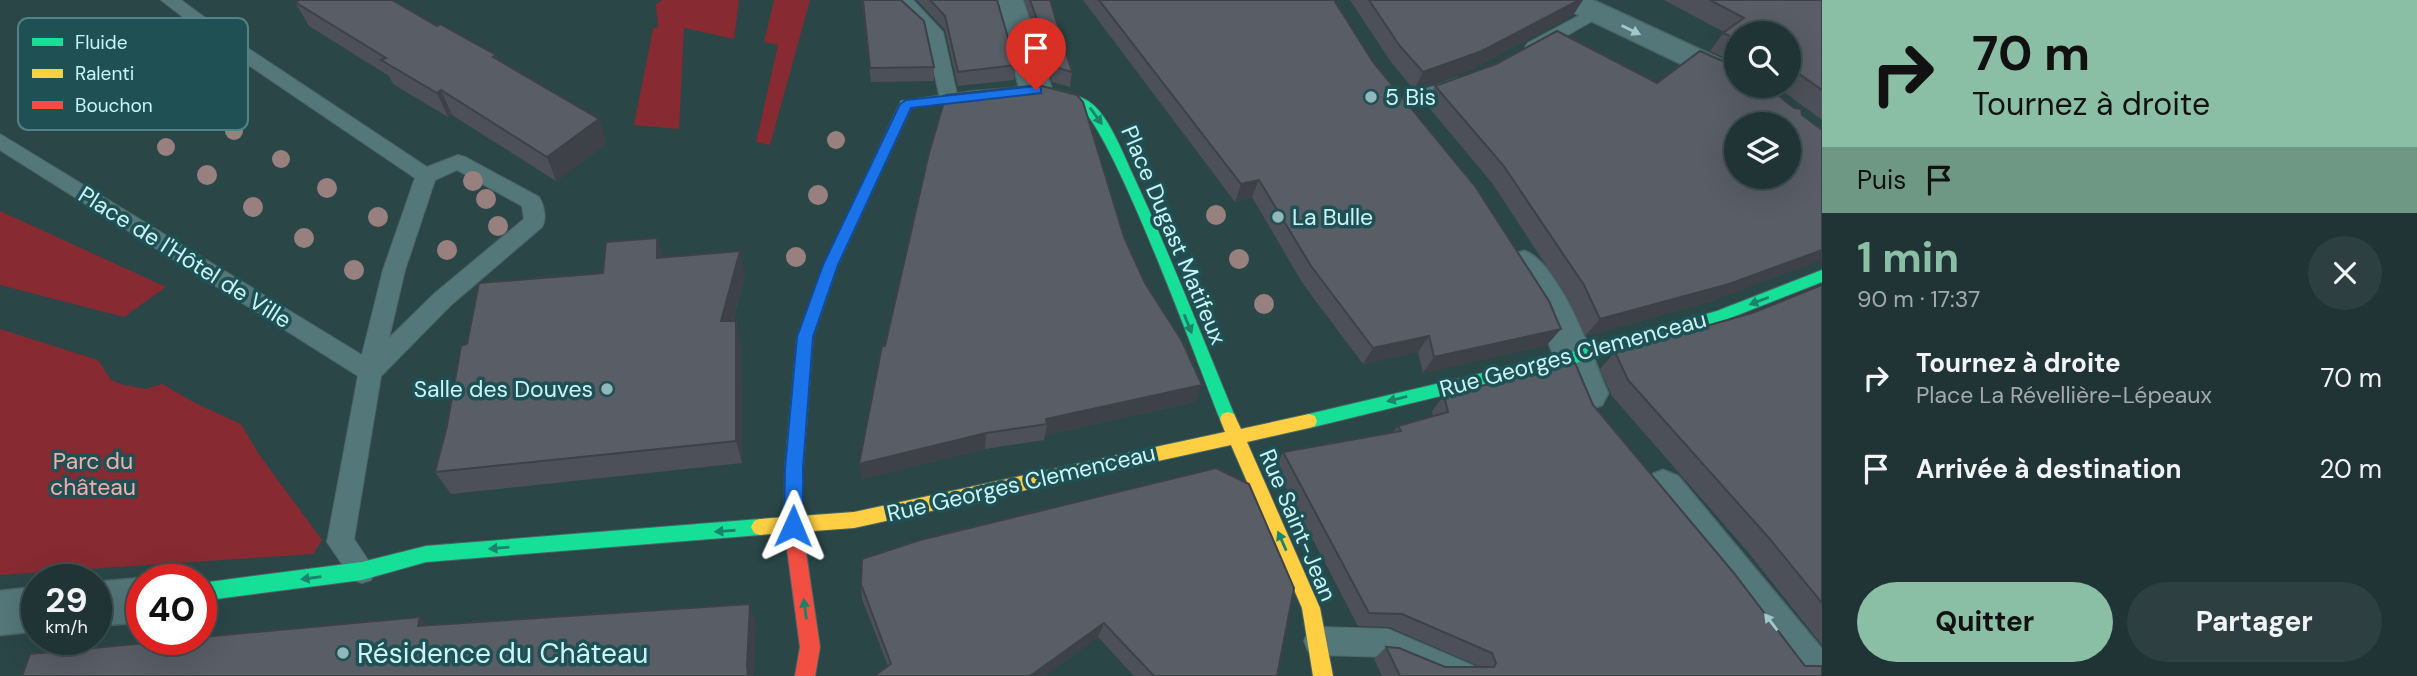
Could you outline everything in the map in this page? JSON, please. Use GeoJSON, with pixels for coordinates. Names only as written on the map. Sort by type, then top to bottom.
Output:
{"type":"FeatureCollection","features":[{"type":"Feature","properties":{"kind":"street"},"geometry":{"type":"LineString","coordinates":[[805,676],[810,647],[793,526],[794,468],[805,337],[831,265],[906,104],[1036,90],[1009,0]]}},
{"type":"Feature","properties":{"kind":"street"},"geometry":{"type":"LineString","coordinates":[[1583,6],[1724,74]]}},
{"type":"Feature","properties":{"kind":"street","name":"Place Dugast Matifeux"},"geometry":{"type":"LineString","coordinates":[[1036,90],[1087,104],[1102,122],[1130,181],[1236,435]]}},
{"type":"Feature","properties":{"kind":"street"},"geometry":{"type":"LineString","coordinates":[[1396,92],[1429,133]]}},
{"type":"Feature","properties":{"kind":"street"},"geometry":{"type":"LineString","coordinates":[[1506,237],[1555,313],[1594,407],[1730,569],[1813,676]]}},
{"type":"Feature","properties":{"kind":"street","name":"Rue Georges Clemenceau"},"geometry":{"type":"LineString","coordinates":[[217,590],[362,571],[426,554],[854,520],[1358,410],[1572,358],[1720,316],[1822,276]]}},
{"type":"Feature","properties":{"kind":"street","name":"Rue Saint-Jean"},"geometry":{"type":"LineString","coordinates":[[1236,435],[1311,608],[1323,676]]}},
{"type":"Feature","properties":{"kind":"street"},"geometry":{"type":"LineString","coordinates":[[0,613],[21,611]]}},
{"type":"Feature","properties":{"kind":"lane"},"geometry":{"type":"LineString","coordinates":[[170,0],[194,18]]}},
{"type":"Feature","properties":{"kind":"lane"},"geometry":{"type":"LineString","coordinates":[[904,0],[911,11],[934,32],[949,99]]}},
{"type":"Feature","properties":{"kind":"lane"},"geometry":{"type":"LineString","coordinates":[[1515,56],[1583,6]]}},
{"type":"Feature","properties":{"kind":"lane"},"geometry":{"type":"LineString","coordinates":[[248,56],[426,176]]}},
{"type":"Feature","properties":{"kind":"lane"},"geometry":{"type":"LineString","coordinates":[[1396,92],[1479,75]]}},
{"type":"Feature","properties":{"kind":"lane","name":"Place de l'Hôtel de Ville"},"geometry":{"type":"LineString","coordinates":[[0,141],[370,372]]}},
{"type":"Feature","properties":{"kind":"lane"},"geometry":{"type":"LineString","coordinates":[[362,571],[340,542],[370,372],[394,270],[426,176],[458,162],[532,202],[535,222],[443,299],[370,372]]}},
{"type":"Feature","properties":{"kind":"lane"},"geometry":{"type":"LineString","coordinates":[[1318,641],[1388,643],[1464,676]]}},
{"type":"Feature","properties":{"kind":"green space"},"geometry":{"type":"Polygon","coordinates":[[[663,0],[739,0],[734,39],[684,28],[679,129],[634,125],[653,29],[658,27],[656,4],[663,0]]]}},
{"type":"Feature","properties":{"kind":"green space"},"geometry":{"type":"Polygon","coordinates":[[[774,0],[810,0],[770,145],[756,142],[778,45],[764,42],[774,0]]]}},
{"type":"Feature","properties":{"kind":"green space"},"geometry":{"type":"Polygon","coordinates":[[[0,211],[166,287],[124,317],[0,285],[0,211]]]}},
{"type":"Feature","properties":{"kind":"green space","name":"Parc du château"},"geometry":{"type":"Polygon","coordinates":[[[0,329],[98,360],[111,380],[124,385],[146,389],[162,384],[241,424],[258,453],[322,540],[313,554],[126,564],[126,567],[112,567],[112,564],[21,564],[21,574],[0,575],[0,329]]]}},
{"type":"Feature","properties":{"kind":"building"},"geometry":{"type":"Polygon","coordinates":[[[392,0],[496,55],[493,57],[599,119],[547,157],[441,90],[437,93],[381,60],[386,58],[295,2],[392,0]]]}},
{"type":"Feature","properties":{"kind":"building"},"geometry":{"type":"Polygon","coordinates":[[[863,0],[901,0],[924,21],[934,67],[870,68],[863,0]]]}},
{"type":"Feature","properties":{"kind":"building"},"geometry":{"type":"Polygon","coordinates":[[[930,0],[997,0],[1016,65],[958,72],[945,16],[930,0]]]}},
{"type":"Feature","properties":{"kind":"building"},"geometry":{"type":"Polygon","coordinates":[[[1030,0],[1050,0],[1072,72],[1054,67],[1030,0]]]}},
{"type":"Feature","properties":{"kind":"building"},"geometry":{"type":"Polygon","coordinates":[[[1099,0],[1334,0],[1373,62],[1475,186],[1549,301],[1561,329],[1434,357],[1429,336],[1373,348],[1311,266],[1259,180],[1241,184],[1099,0]]]}},
{"type":"Feature","properties":{"kind":"building"},"geometry":{"type":"Polygon","coordinates":[[[1369,0],[1579,0],[1482,51],[1423,72],[1399,45],[1369,0]]]}},
{"type":"Feature","properties":{"kind":"building"},"geometry":{"type":"Polygon","coordinates":[[[1710,0],[1822,0],[1822,90],[1801,75],[1801,21],[1740,21],[1744,18],[1710,0]]]}},
{"type":"Feature","properties":{"kind":"building"},"geometry":{"type":"Polygon","coordinates":[[[1557,31],[1657,83],[1700,51],[1724,62],[1724,98],[1782,98],[1794,108],[1801,109],[1802,115],[1822,130],[1822,250],[1729,284],[1600,319],[1584,285],[1503,165],[1435,86],[1496,64],[1557,31]]]}},
{"type":"Feature","properties":{"kind":"building"},"geometry":{"type":"Polygon","coordinates":[[[1038,85],[1077,95],[1083,102],[1124,237],[1145,283],[1182,341],[1202,385],[1046,419],[1047,424],[986,433],[859,464],[882,346],[885,346],[929,153],[946,95],[1038,85]]]}},
{"type":"Feature","properties":{"kind":"building","name":"Salle des Douves"},"geometry":{"type":"Polygon","coordinates":[[[657,238],[657,258],[740,251],[721,321],[736,321],[736,441],[435,472],[447,426],[461,346],[467,344],[479,283],[603,273],[606,242],[657,238]]]}},
{"type":"Feature","properties":{"kind":"building"},"geometry":{"type":"Polygon","coordinates":[[[1822,285],[1822,603],[1769,538],[1628,380],[1615,352],[1752,313],[1822,285]]]}},
{"type":"Feature","properties":{"kind":"building"},"geometry":{"type":"Polygon","coordinates":[[[1575,363],[1593,405],[1733,572],[1805,666],[1822,666],[1822,676],[1400,676],[1386,647],[1399,648],[1445,667],[1494,667],[1496,663],[1492,653],[1402,614],[1369,613],[1283,452],[1401,431],[1398,426],[1448,412],[1444,395],[1575,363]]]}},
{"type":"Feature","properties":{"kind":"building"},"geometry":{"type":"Polygon","coordinates":[[[1216,468],[1249,484],[1294,588],[1277,676],[1154,676],[1104,623],[1030,676],[874,676],[891,664],[861,584],[862,559],[920,540],[1216,468]]]}},
{"type":"Feature","properties":{"kind":"building"},"geometry":{"type":"Polygon","coordinates":[[[750,604],[748,676],[22,676],[30,655],[112,655],[112,646],[126,645],[126,655],[217,655],[217,636],[420,617],[418,626],[750,604]]]}},
{"type":"Feature","properties":{"kind":"traffic: fast"},"geometry":{"type":"LineString","coordinates":[[831,265],[906,104],[1021,91],[1065,97],[1085,104],[1098,119],[1137,198],[1228,419]]}},
{"type":"Feature","properties":{"kind":"traffic: fast"},"geometry":{"type":"LineString","coordinates":[[1309,421],[1572,358],[1720,316],[1822,276]]}},
{"type":"Feature","properties":{"kind":"traffic: fast"},"geometry":{"type":"LineString","coordinates":[[217,590],[362,571],[426,554],[760,527]]}},
{"type":"Feature","properties":{"kind":"traffic: slow"},"geometry":{"type":"LineString","coordinates":[[1228,419],[1311,608],[1323,676]]}},
{"type":"Feature","properties":{"kind":"traffic: slow"},"geometry":{"type":"LineString","coordinates":[[760,527],[854,520],[1309,421]]}},
{"type":"Feature","properties":{"kind":"traffic: jam"},"geometry":{"type":"LineString","coordinates":[[805,676],[810,647],[793,526],[794,468],[805,337],[831,265]]}},
{"type":"Feature","properties":{"kind":"place","name":"5 Bis"},"geometry":{"type":"Point","coordinates":[1371,97]}},
{"type":"Feature","properties":{"kind":"place","name":"La Bulle"},"geometry":{"type":"Point","coordinates":[1278,217]}},
{"type":"Feature","properties":{"kind":"place","name":"Salle des Douves"},"geometry":{"type":"Point","coordinates":[607,389]}},
{"type":"Feature","properties":{"kind":"place","name":"Résidence du Château"},"geometry":{"type":"Point","coordinates":[343,653]}},
{"type":"Feature","properties":{"kind":"route"},"geometry":{"type":"LineString","coordinates":[[793,526],[794,468],[805,337],[831,265],[906,104],[1036,90]]}}]}
